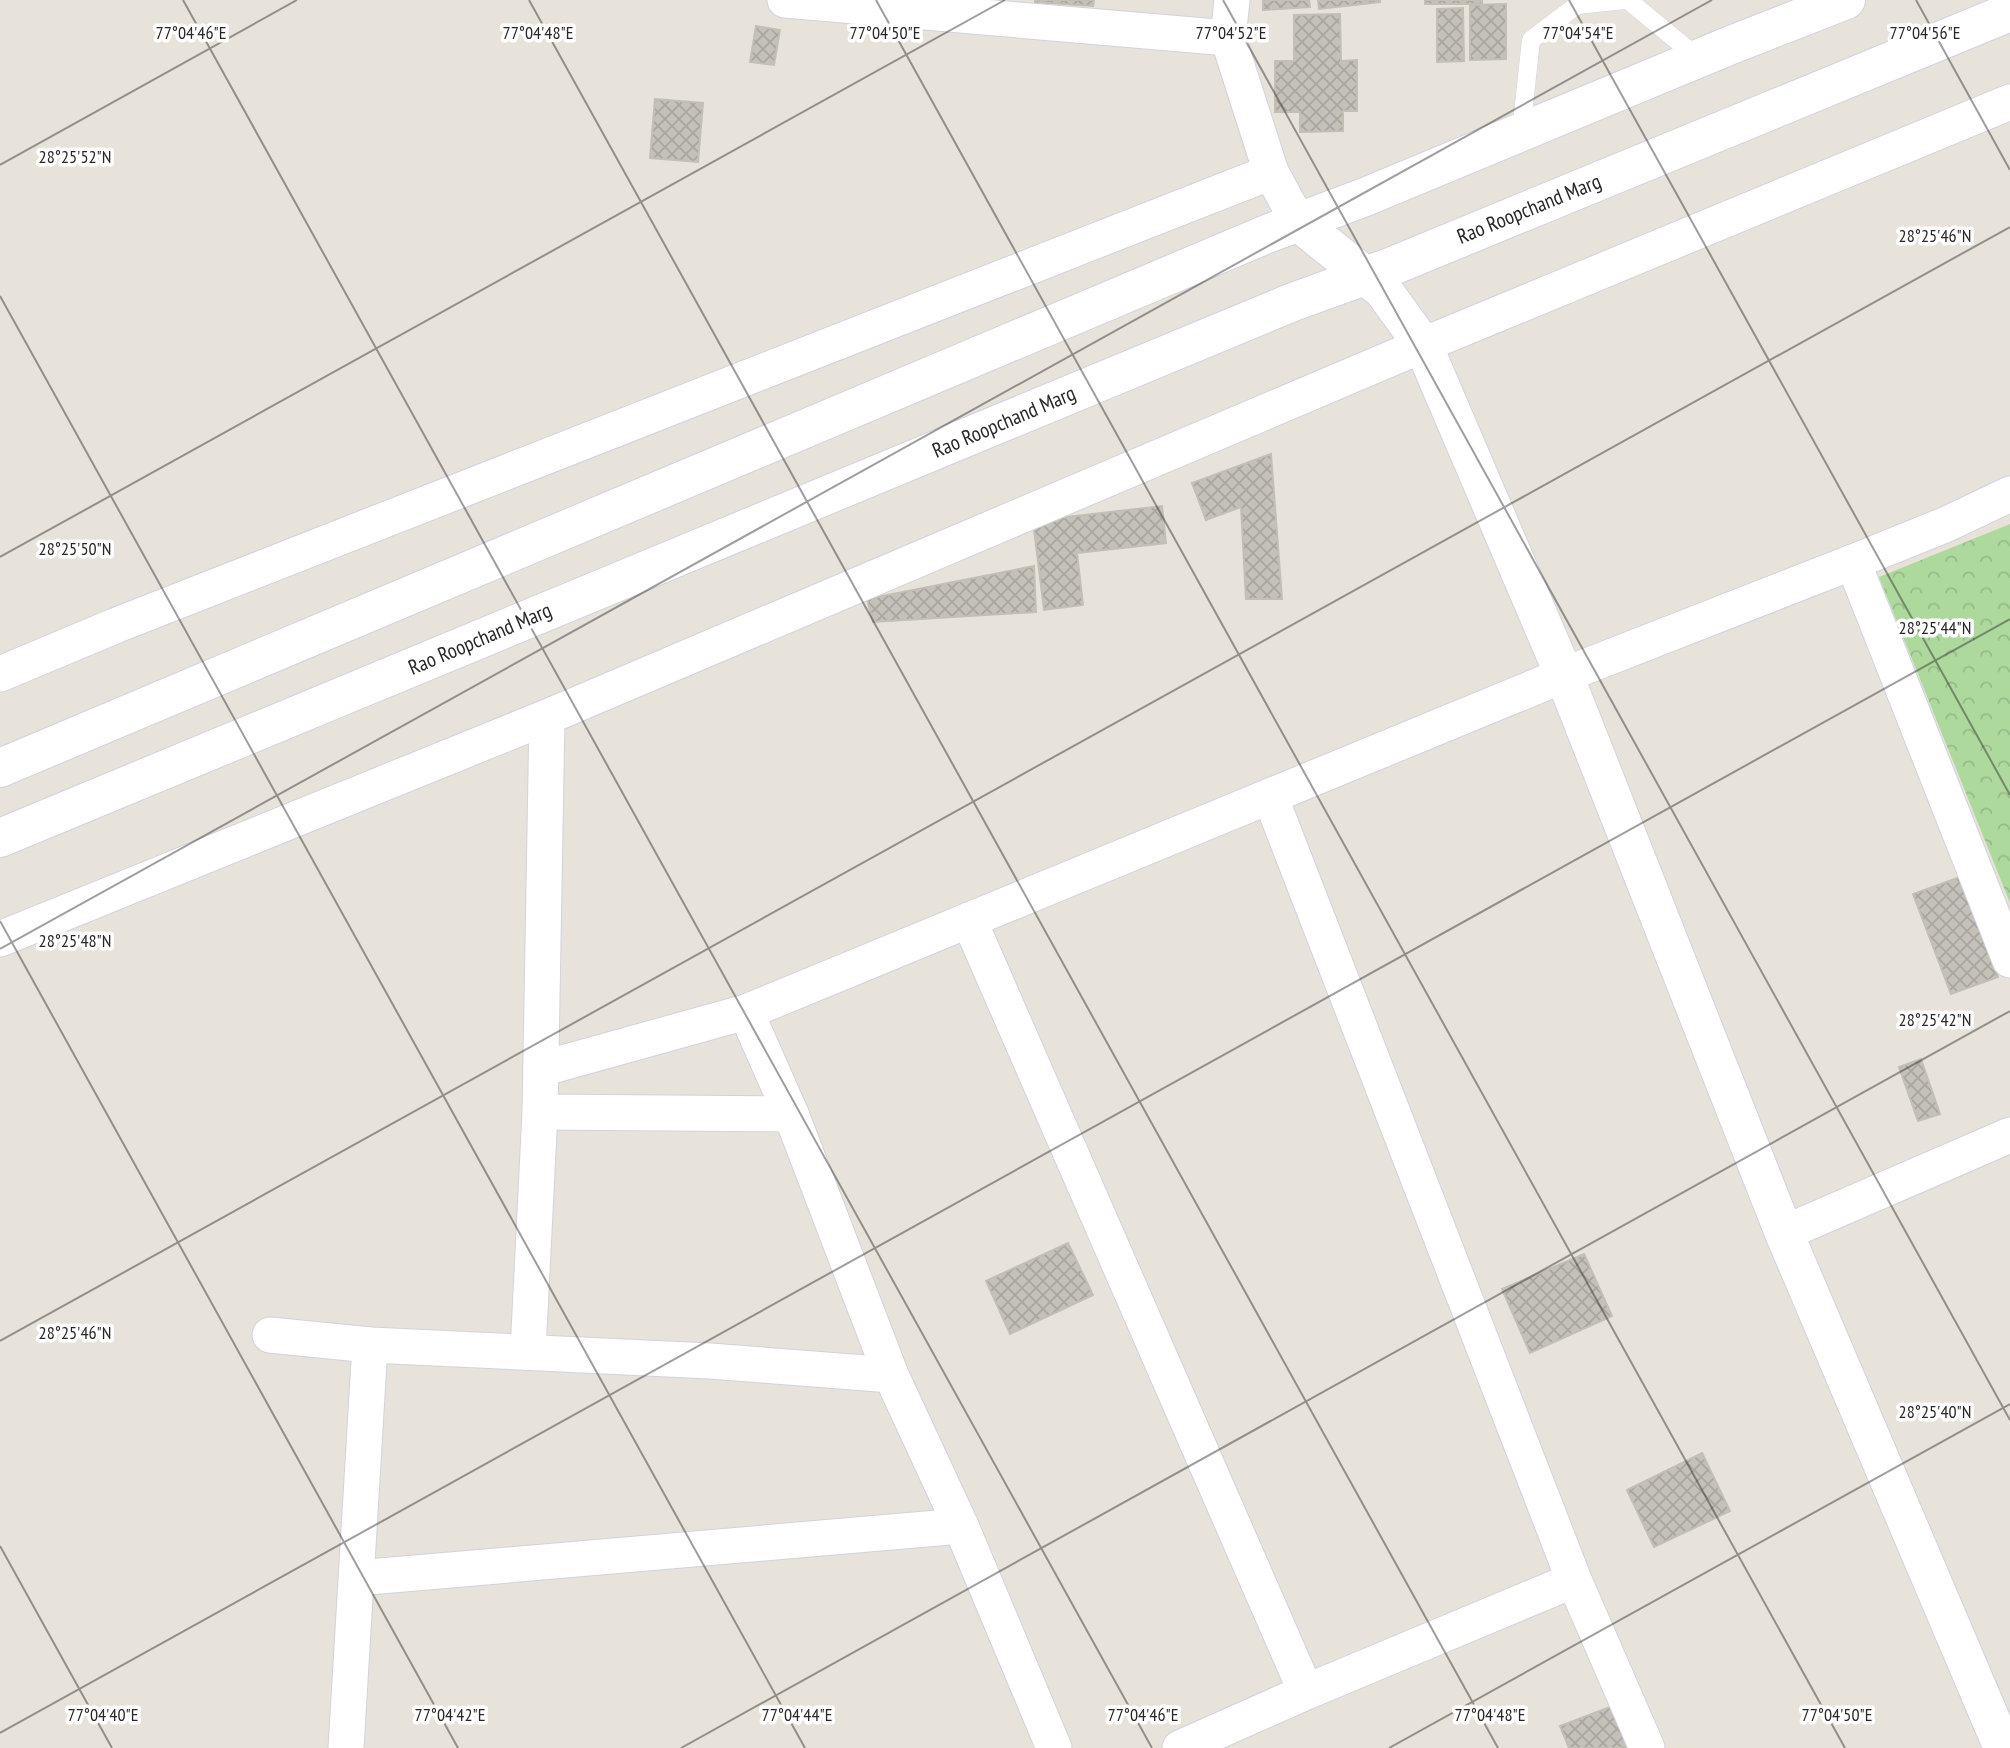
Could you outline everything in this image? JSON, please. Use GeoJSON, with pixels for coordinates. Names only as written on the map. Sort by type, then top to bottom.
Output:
{"type":"FeatureCollection","features":[{"type":"Feature","properties":{"kind":"main road"},"geometry":{"type":"LineString","coordinates":[[0,768],[1298,222],[1846,0]]}},
{"type":"Feature","properties":{"kind":"main road","name":"Rao Roopchand Marg"},"geometry":{"type":"LineString","coordinates":[[0,838],[1281,307],[1364,276],[2010,12]]}},
{"type":"Feature","properties":{"kind":"main road"},"geometry":{"type":"LineString","coordinates":[[1298,222],[1383,290],[1423,345],[1564,675],[1784,1233],[2003,1748]]}},
{"type":"Feature","properties":{"kind":"street"},"geometry":{"type":"LineString","coordinates":[[785,0],[1228,38]]}},
{"type":"Feature","properties":{"kind":"street"},"geometry":{"type":"LineString","coordinates":[[1232,0],[1228,38],[1271,172],[1298,222]]}},
{"type":"Feature","properties":{"kind":"street"},"geometry":{"type":"LineString","coordinates":[[0,939],[548,717],[1423,345],[2010,102]]}},
{"type":"Feature","properties":{"kind":"street"},"geometry":{"type":"LineString","coordinates":[[0,674],[117,625],[1271,172]]}},
{"type":"Feature","properties":{"kind":"street"},"geometry":{"type":"LineString","coordinates":[[541,1069],[746,1012],[1564,675],[1947,524],[2010,494]]}},
{"type":"Feature","properties":{"kind":"street"},"geometry":{"type":"LineString","coordinates":[[1853,562],[2010,960]]}},
{"type":"Feature","properties":{"kind":"street"},"geometry":{"type":"LineString","coordinates":[[528,1353],[540,1112],[548,717]]}},
{"type":"Feature","properties":{"kind":"street"},"geometry":{"type":"LineString","coordinates":[[1270,796],[1574,1580],[1647,1748]]}},
{"type":"Feature","properties":{"kind":"street"},"geometry":{"type":"LineString","coordinates":[[969,920],[1306,1692]]}},
{"type":"Feature","properties":{"kind":"street"},"geometry":{"type":"LineString","coordinates":[[746,1012],[791,1114],[891,1375],[961,1526],[1054,1748]]}},
{"type":"Feature","properties":{"kind":"street"},"geometry":{"type":"LineString","coordinates":[[540,1112],[791,1114]]}},
{"type":"Feature","properties":{"kind":"street"},"geometry":{"type":"LineString","coordinates":[[1784,1233],[2010,1135]]}},
{"type":"Feature","properties":{"kind":"street"},"geometry":{"type":"LineString","coordinates":[[270,1335],[370,1345],[710,1361],[891,1375]]}},
{"type":"Feature","properties":{"kind":"street"},"geometry":{"type":"LineString","coordinates":[[346,1748],[370,1345]]}},
{"type":"Feature","properties":{"kind":"street"},"geometry":{"type":"LineString","coordinates":[[357,1578],[961,1526]]}},
{"type":"Feature","properties":{"kind":"street"},"geometry":{"type":"LineString","coordinates":[[1180,1748],[1574,1580]]}},
{"type":"Feature","properties":{"kind":"lane"},"geometry":{"type":"LineString","coordinates":[[1521,132],[1531,40],[1577,5],[1626,0],[1698,59]]}},
{"type":"Feature","properties":{"kind":"green space"},"geometry":{"type":"Polygon","coordinates":[[[2010,524],[2010,903],[1879,577],[2010,524]]]}},
{"type":"Feature","properties":{"kind":"building"},"geometry":{"type":"Polygon","coordinates":[[[1035,0],[1094,0],[1093,6],[1035,0]]]}},
{"type":"Feature","properties":{"kind":"building"},"geometry":{"type":"Polygon","coordinates":[[[1263,0],[1309,0],[1310,7],[1263,10],[1263,0]]]}},
{"type":"Feature","properties":{"kind":"building"},"geometry":{"type":"Polygon","coordinates":[[[1318,0],[1380,0],[1380,2],[1319,9],[1318,0]]]}},
{"type":"Feature","properties":{"kind":"building"},"geometry":{"type":"Polygon","coordinates":[[[1425,0],[1482,0],[1482,4],[1425,4],[1425,0]]]}},
{"type":"Feature","properties":{"kind":"building"},"geometry":{"type":"Polygon","coordinates":[[[1506,4],[1506,59],[1470,60],[1470,5],[1506,4]]]}},
{"type":"Feature","properties":{"kind":"building"},"geometry":{"type":"Polygon","coordinates":[[[1463,8],[1464,61],[1437,62],[1437,9],[1463,8]]]}},
{"type":"Feature","properties":{"kind":"building"},"geometry":{"type":"Polygon","coordinates":[[[1340,14],[1341,61],[1357,60],[1357,111],[1343,111],[1343,131],[1300,132],[1300,112],[1275,112],[1275,61],[1294,61],[1294,15],[1340,14]]]}},
{"type":"Feature","properties":{"kind":"building"},"geometry":{"type":"Polygon","coordinates":[[[756,26],[780,30],[774,65],[750,62],[756,26]]]}},
{"type":"Feature","properties":{"kind":"building"},"geometry":{"type":"Polygon","coordinates":[[[655,99],[703,103],[698,162],[650,158],[655,99]]]}},
{"type":"Feature","properties":{"kind":"building"},"geometry":{"type":"Polygon","coordinates":[[[1271,454],[1282,599],[1246,599],[1241,507],[1206,520],[1192,483],[1271,454]]]}},
{"type":"Feature","properties":{"kind":"building"},"geometry":{"type":"Polygon","coordinates":[[[1162,506],[1166,543],[1077,553],[1083,605],[1044,610],[1033,521],[1162,506]]]}},
{"type":"Feature","properties":{"kind":"building"},"geometry":{"type":"Polygon","coordinates":[[[1034,566],[1036,612],[873,622],[867,599],[1034,566]]]}},
{"type":"Feature","properties":{"kind":"building"},"geometry":{"type":"Polygon","coordinates":[[[1960,877],[1998,977],[1951,994],[1913,894],[1960,877]]]}},
{"type":"Feature","properties":{"kind":"building"},"geometry":{"type":"Polygon","coordinates":[[[1921,1059],[1940,1114],[1918,1121],[1899,1067],[1921,1059]]]}},
{"type":"Feature","properties":{"kind":"building"},"geometry":{"type":"Polygon","coordinates":[[[1068,1243],[1093,1295],[1010,1334],[986,1281],[1068,1243]]]}},
{"type":"Feature","properties":{"kind":"building"},"geometry":{"type":"Polygon","coordinates":[[[1584,1254],[1612,1316],[1530,1353],[1502,1289],[1584,1254]]]}},
{"type":"Feature","properties":{"kind":"building"},"geometry":{"type":"Polygon","coordinates":[[[1702,1453],[1730,1511],[1654,1547],[1627,1490],[1702,1453]]]}},
{"type":"Feature","properties":{"kind":"building"},"geometry":{"type":"Polygon","coordinates":[[[1623,1702],[1641,1748],[1569,1748],[1560,1726],[1623,1702]]]}}]}
